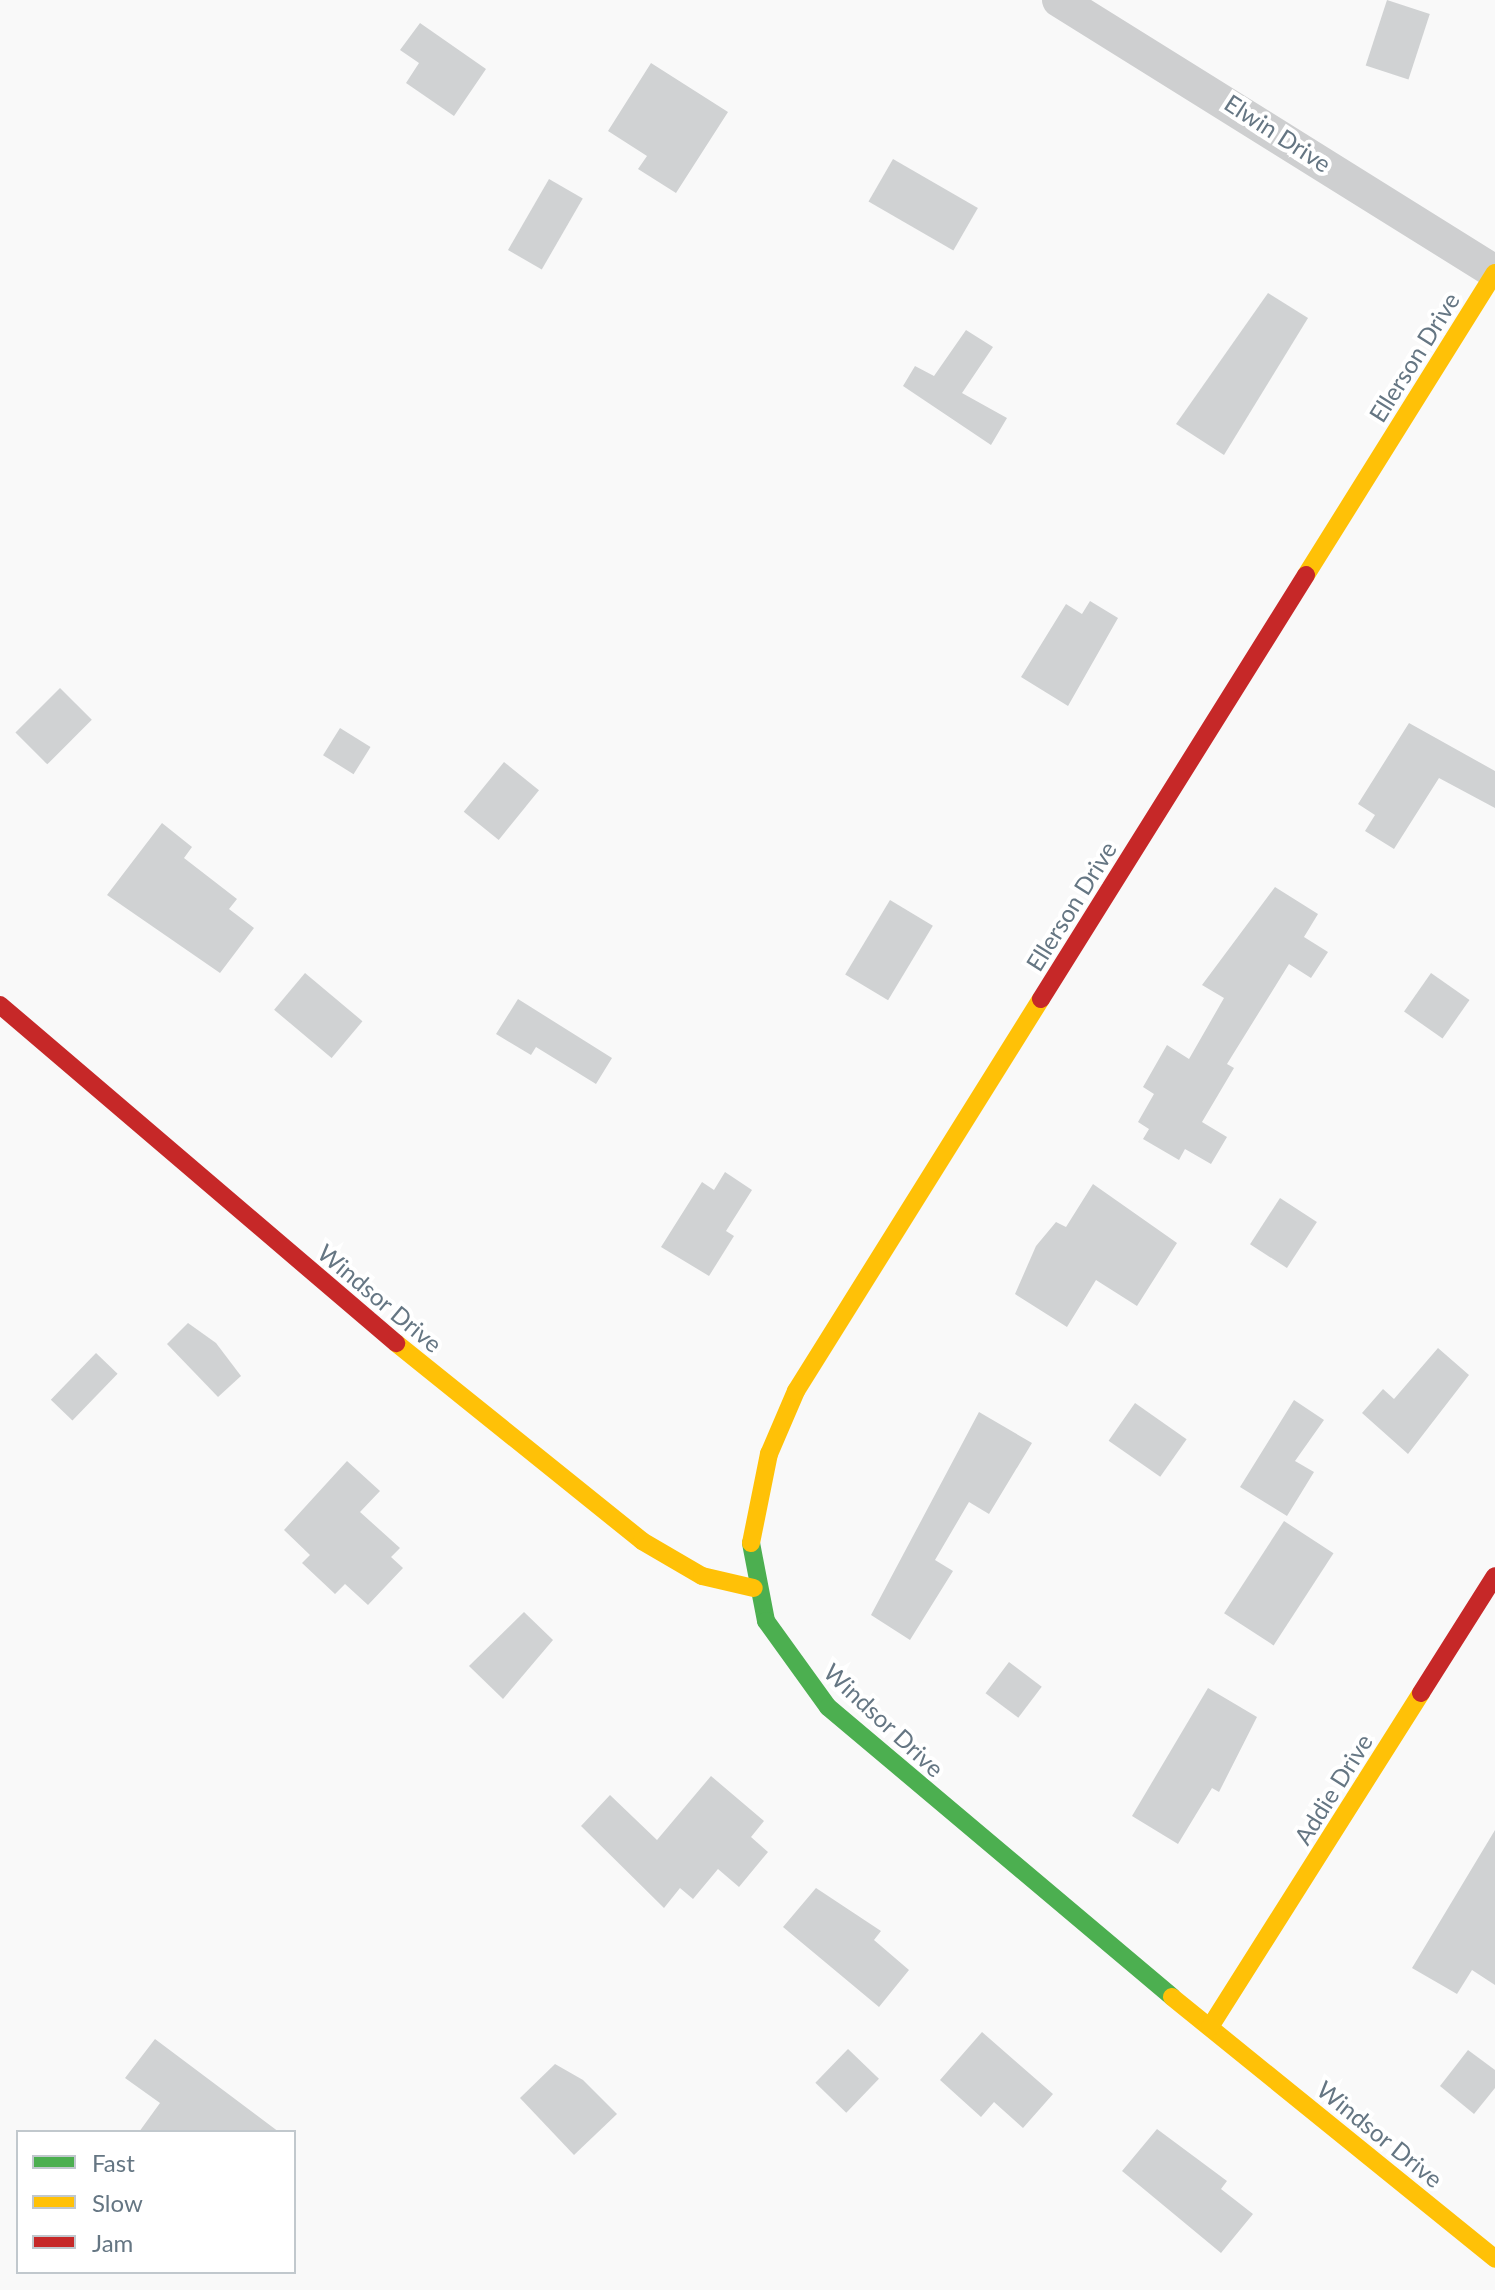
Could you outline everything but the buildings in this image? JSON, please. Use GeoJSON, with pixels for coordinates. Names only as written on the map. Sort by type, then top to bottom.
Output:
{"type":"FeatureCollection","features":[{"type":"Feature","properties":{"kind":"street","name":"Elwin Drive"},"geometry":{"type":"LineString","coordinates":[[1059,0],[1495,272]]}},
{"type":"Feature","properties":{"kind":"street","name":"Ellerson Drive"},"geometry":{"type":"LineString","coordinates":[[754,1588],[752,1520],[796,1391],[1495,272]]}},
{"type":"Feature","properties":{"kind":"street","name":"Windsor Drive"},"geometry":{"type":"LineString","coordinates":[[0,1005],[398,1346],[642,1541],[702,1576],[754,1588],[787,1657],[828,1707],[1210,2027],[1495,2259]]}},
{"type":"Feature","properties":{"kind":"street","name":"Addie Drive"},"geometry":{"type":"LineString","coordinates":[[1210,2027],[1495,1576]]}},
{"type":"Feature","properties":{"kind":"traffic: fast"},"geometry":{"type":"LineString","coordinates":[[751,1543],[766,1621],[828,1707],[1172,1997]]}},
{"type":"Feature","properties":{"kind":"traffic: slow"},"geometry":{"type":"LineString","coordinates":[[1306,575],[1495,273]]}},
{"type":"Feature","properties":{"kind":"traffic: slow"},"geometry":{"type":"LineString","coordinates":[[751,1543],[769,1454],[796,1391],[1041,999]]}},
{"type":"Feature","properties":{"kind":"traffic: slow"},"geometry":{"type":"LineString","coordinates":[[396,1343],[642,1541],[702,1576],[754,1588]]}},
{"type":"Feature","properties":{"kind":"traffic: slow"},"geometry":{"type":"LineString","coordinates":[[1210,2027],[1421,1693]]}},
{"type":"Feature","properties":{"kind":"traffic: slow"},"geometry":{"type":"LineString","coordinates":[[1172,1997],[1495,2259]]}},
{"type":"Feature","properties":{"kind":"traffic: jam"},"geometry":{"type":"LineString","coordinates":[[1041,999],[1306,575]]}},
{"type":"Feature","properties":{"kind":"traffic: jam"},"geometry":{"type":"LineString","coordinates":[[0,1005],[396,1343]]}},
{"type":"Feature","properties":{"kind":"traffic: jam"},"geometry":{"type":"LineString","coordinates":[[1421,1693],[1495,1576]]}}]}
